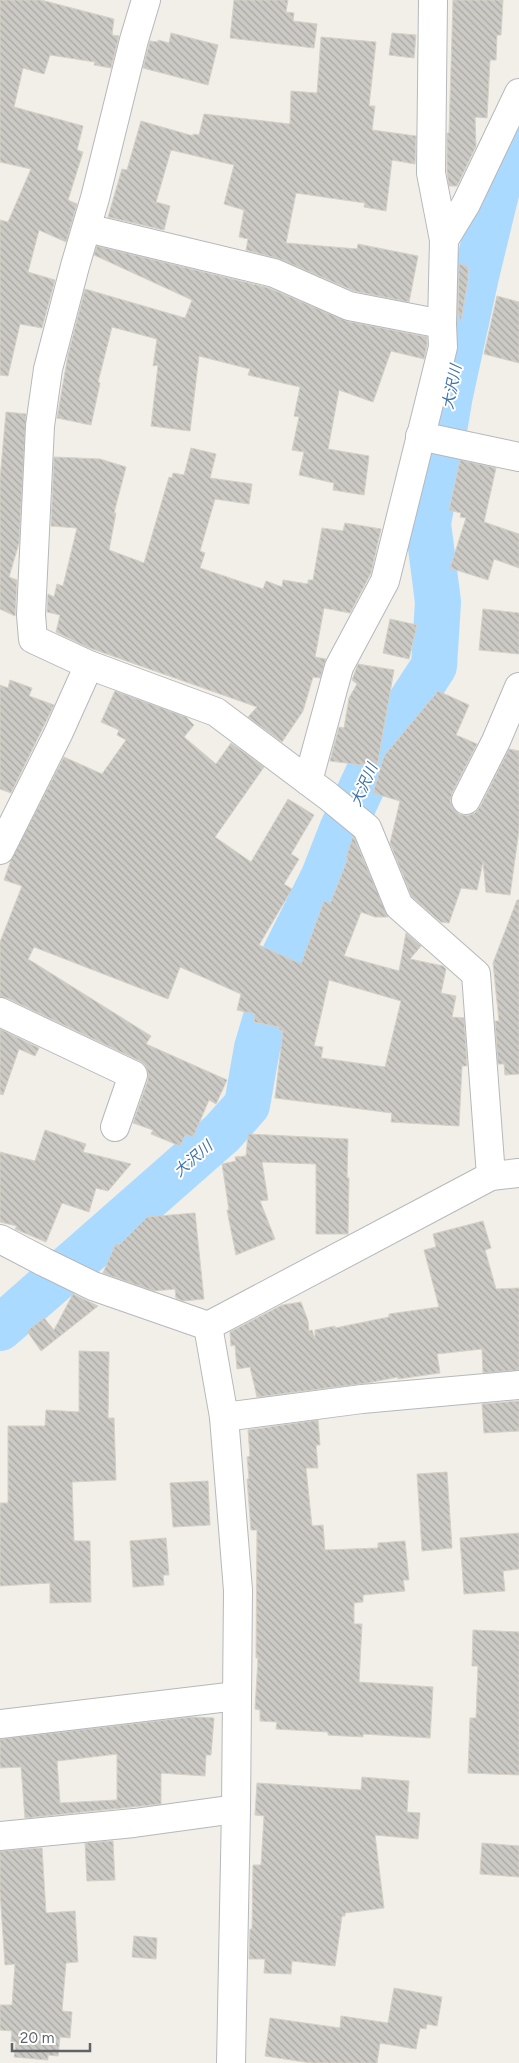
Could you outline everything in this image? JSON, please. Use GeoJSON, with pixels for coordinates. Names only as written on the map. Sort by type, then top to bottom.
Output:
{"type":"FeatureCollection","features":[{"type":"Feature","properties":{"kind":"street"},"geometry":{"type":"LineString","coordinates":[[146,0],[134,40],[87,228],[48,369],[40,426],[31,615],[33,640],[88,665],[216,712],[318,788],[367,828],[399,906],[476,974],[491,1176]]}},
{"type":"Feature","properties":{"kind":"street"},"geometry":{"type":"LineString","coordinates":[[318,788],[339,668],[384,581],[443,347],[444,240],[431,173],[433,0]]}},
{"type":"Feature","properties":{"kind":"street"},"geometry":{"type":"LineString","coordinates":[[444,240],[466,204],[518,98]]}},
{"type":"Feature","properties":{"kind":"street"},"geometry":{"type":"LineString","coordinates":[[87,228],[274,273],[349,306],[442,324]]}},
{"type":"Feature","properties":{"kind":"street"},"geometry":{"type":"LineString","coordinates":[[420,436],[519,457]]}},
{"type":"Feature","properties":{"kind":"street"},"geometry":{"type":"LineString","coordinates":[[0,850],[58,734],[88,665]]}},
{"type":"Feature","properties":{"kind":"street"},"geometry":{"type":"LineString","coordinates":[[466,800],[496,740],[519,687]]}},
{"type":"Feature","properties":{"kind":"street"},"geometry":{"type":"LineString","coordinates":[[0,1012],[133,1076],[115,1127]]}},
{"type":"Feature","properties":{"kind":"street"},"geometry":{"type":"LineString","coordinates":[[0,1239],[94,1286],[208,1326],[491,1176],[519,1174]]}},
{"type":"Feature","properties":{"kind":"street"},"geometry":{"type":"LineString","coordinates":[[208,1326],[224,1417],[238,1590],[231,2063]]}},
{"type":"Feature","properties":{"kind":"street"},"geometry":{"type":"LineString","coordinates":[[224,1417],[362,1399],[519,1385]]}},
{"type":"Feature","properties":{"kind":"street"},"geometry":{"type":"LineString","coordinates":[[0,1724],[237,1696]]}},
{"type":"Feature","properties":{"kind":"street"},"geometry":{"type":"LineString","coordinates":[[0,1836],[134,1823],[236,1809]]}},
{"type":"Feature","properties":{"kind":"building"},"geometry":{"type":"Polygon","coordinates":[[[0,0],[41,0],[114,19],[112,35],[119,36],[111,68],[94,65],[95,62],[50,55],[44,74],[23,68],[14,107],[83,126],[77,150],[83,152],[68,200],[77,204],[66,242],[39,230],[28,272],[55,280],[42,328],[20,324],[8,376],[0,375],[0,220],[8,222],[31,169],[0,162],[0,0]]]}},
{"type":"Feature","properties":{"kind":"building"},"geometry":{"type":"Polygon","coordinates":[[[234,0],[288,0],[286,12],[294,13],[293,21],[317,24],[314,48],[230,38],[234,0]]]}},
{"type":"Feature","properties":{"kind":"building"},"geometry":{"type":"Polygon","coordinates":[[[453,0],[503,0],[501,35],[497,35],[496,60],[490,60],[487,118],[475,117],[476,146],[457,186],[449,186],[447,133],[449,133],[453,0]]]}},
{"type":"Feature","properties":{"kind":"building"},"geometry":{"type":"Polygon","coordinates":[[[171,33],[218,45],[208,85],[143,68],[150,41],[158,42],[158,40],[169,43],[171,33]]]}},
{"type":"Feature","properties":{"kind":"building"},"geometry":{"type":"Polygon","coordinates":[[[392,33],[416,35],[414,58],[389,55],[392,33]]]}},
{"type":"Feature","properties":{"kind":"building"},"geometry":{"type":"Polygon","coordinates":[[[321,37],[376,42],[369,106],[375,106],[372,130],[416,136],[415,164],[392,160],[386,211],[364,207],[365,203],[296,193],[286,243],[357,249],[358,244],[418,256],[409,302],[354,291],[280,259],[246,250],[248,239],[239,237],[244,210],[224,204],[234,165],[171,150],[156,202],[170,206],[164,230],[108,217],[122,169],[127,170],[141,121],[193,136],[193,134],[199,135],[204,114],[290,124],[291,91],[317,93],[321,37]]]}},
{"type":"Feature","properties":{"kind":"building"},"geometry":{"type":"Polygon","coordinates":[[[97,246],[269,288],[346,321],[427,337],[424,359],[391,351],[373,402],[339,390],[328,449],[369,456],[364,495],[333,490],[334,483],[299,475],[304,452],[292,450],[299,417],[294,416],[300,387],[248,375],[250,369],[199,356],[190,431],[151,426],[158,365],[153,366],[157,339],[112,327],[98,382],[100,383],[91,425],[57,418],[68,355],[85,289],[185,318],[192,300],[94,255],[97,246]]]}},
{"type":"Feature","properties":{"kind":"building"},"geometry":{"type":"Polygon","coordinates":[[[459,264],[468,266],[468,280],[461,322],[458,313],[459,264]]]}},
{"type":"Feature","properties":{"kind":"building"},"geometry":{"type":"Polygon","coordinates":[[[497,296],[519,302],[519,363],[484,354],[497,296]]]}},
{"type":"Feature","properties":{"kind":"building"},"geometry":{"type":"Polygon","coordinates":[[[6,412],[26,414],[19,543],[9,577],[17,580],[15,616],[0,609],[0,479],[6,412]]]}},
{"type":"Feature","properties":{"kind":"building"},"geometry":{"type":"Polygon","coordinates":[[[191,448],[216,454],[210,478],[252,484],[249,504],[215,499],[200,551],[205,553],[200,568],[263,589],[266,581],[282,587],[283,580],[308,584],[308,580],[313,580],[322,528],[343,531],[345,523],[381,529],[371,573],[350,613],[324,608],[315,657],[326,659],[320,678],[313,677],[303,711],[282,742],[248,717],[257,707],[87,647],[56,632],[60,615],[47,612],[48,594],[54,597],[57,584],[63,586],[77,528],[51,526],[54,457],[100,459],[126,467],[114,513],[116,513],[109,550],[144,563],[169,477],[172,478],[173,473],[184,475],[191,448]]]}},
{"type":"Feature","properties":{"kind":"building"},"geometry":{"type":"Polygon","coordinates":[[[460,460],[496,468],[484,522],[519,534],[519,568],[494,559],[488,580],[450,568],[466,518],[460,517],[461,513],[449,510],[460,460]]]}},
{"type":"Feature","properties":{"kind":"building"},"geometry":{"type":"Polygon","coordinates":[[[483,609],[519,613],[519,654],[479,650],[483,609]]]}},
{"type":"Feature","properties":{"kind":"building"},"geometry":{"type":"Polygon","coordinates":[[[390,619],[417,625],[409,659],[383,653],[390,619]]]}},
{"type":"Feature","properties":{"kind":"building"},"geometry":{"type":"Polygon","coordinates":[[[358,664],[394,670],[377,767],[330,761],[339,727],[344,728],[349,698],[357,684],[352,680],[358,664]]]}},
{"type":"Feature","properties":{"kind":"building"},"geometry":{"type":"Polygon","coordinates":[[[10,680],[32,688],[29,696],[54,705],[11,793],[0,789],[0,685],[8,688],[10,680]]]}},
{"type":"Feature","properties":{"kind":"building"},"geometry":{"type":"Polygon","coordinates":[[[115,691],[186,717],[194,725],[184,737],[216,764],[231,743],[264,767],[215,837],[251,862],[288,799],[314,815],[291,854],[299,859],[284,884],[292,889],[259,945],[301,964],[324,901],[330,904],[348,858],[346,857],[353,836],[388,917],[375,917],[361,912],[344,956],[399,971],[406,933],[421,946],[410,959],[443,966],[446,969],[441,993],[456,996],[452,1017],[464,1018],[467,1066],[462,1066],[459,1126],[391,1122],[392,1113],[275,1098],[283,1031],[279,1030],[279,1027],[254,1022],[255,1014],[237,1010],[241,994],[180,967],[168,999],[34,947],[28,959],[151,1036],[146,1044],[227,1080],[216,1104],[209,1100],[193,1137],[186,1134],[180,1146],[151,1134],[153,1130],[133,1123],[148,1080],[148,1072],[145,1065],[7,998],[0,997],[0,942],[22,886],[4,880],[11,860],[64,757],[102,774],[126,740],[117,735],[119,730],[101,722],[115,691]],[[329,980],[314,1046],[323,1047],[321,1058],[385,1067],[401,1001],[329,980]]]}},
{"type":"Feature","properties":{"kind":"building"},"geometry":{"type":"Polygon","coordinates":[[[438,691],[469,705],[456,735],[477,744],[452,793],[450,801],[453,808],[459,814],[467,816],[475,813],[480,807],[509,749],[519,751],[519,830],[510,895],[486,892],[483,862],[477,890],[461,888],[449,923],[441,922],[412,897],[390,843],[400,801],[373,793],[384,756],[438,691]]]}},
{"type":"Feature","properties":{"kind":"building"},"geometry":{"type":"Polygon","coordinates":[[[517,900],[519,900],[519,1074],[505,1075],[504,1064],[498,1064],[495,1021],[499,1021],[493,963],[517,900]]]}},
{"type":"Feature","properties":{"kind":"building"},"geometry":{"type":"Polygon","coordinates":[[[0,1029],[39,1048],[35,1056],[19,1049],[3,1095],[0,1094],[0,1029]]]}},
{"type":"Feature","properties":{"kind":"building"},"geometry":{"type":"Polygon","coordinates":[[[45,1130],[86,1144],[83,1152],[131,1164],[108,1191],[96,1188],[89,1212],[62,1203],[46,1242],[15,1229],[17,1226],[0,1222],[0,1152],[35,1161],[45,1130]]]}},
{"type":"Feature","properties":{"kind":"building"},"geometry":{"type":"Polygon","coordinates":[[[248,1134],[348,1139],[348,1234],[316,1234],[316,1164],[262,1162],[268,1200],[260,1201],[275,1239],[236,1255],[227,1210],[229,1210],[222,1164],[236,1161],[235,1157],[246,1156],[248,1134]]]}},
{"type":"Feature","properties":{"kind":"building"},"geometry":{"type":"Polygon","coordinates":[[[195,1213],[204,1299],[183,1301],[176,1298],[175,1289],[154,1291],[103,1273],[116,1243],[119,1245],[147,1217],[195,1213]]]}},
{"type":"Feature","properties":{"kind":"building"},"geometry":{"type":"Polygon","coordinates":[[[483,1221],[491,1248],[485,1250],[496,1289],[519,1288],[519,1370],[483,1373],[482,1349],[437,1354],[440,1373],[257,1397],[250,1367],[237,1369],[235,1345],[231,1346],[230,1332],[282,1305],[301,1302],[308,1321],[309,1331],[312,1330],[315,1339],[315,1330],[389,1317],[389,1314],[439,1307],[424,1250],[436,1247],[433,1234],[483,1221]]]}},
{"type":"Feature","properties":{"kind":"building"},"geometry":{"type":"Polygon","coordinates":[[[73,1294],[98,1306],[41,1351],[27,1331],[44,1318],[54,1330],[73,1294]]]}},
{"type":"Feature","properties":{"kind":"building"},"geometry":{"type":"Polygon","coordinates":[[[79,1351],[109,1352],[108,1418],[114,1418],[116,1480],[72,1482],[74,1541],[90,1541],[91,1602],[50,1603],[50,1583],[0,1586],[0,1503],[8,1503],[8,1426],[45,1426],[46,1410],[79,1412],[79,1351]]]}},
{"type":"Feature","properties":{"kind":"building"},"geometry":{"type":"Polygon","coordinates":[[[519,1401],[519,1431],[484,1433],[482,1404],[519,1401]]]}},
{"type":"Feature","properties":{"kind":"building"},"geometry":{"type":"Polygon","coordinates":[[[318,1420],[320,1445],[316,1445],[318,1468],[306,1468],[312,1526],[323,1525],[325,1550],[378,1548],[378,1543],[405,1541],[409,1580],[403,1580],[405,1591],[363,1595],[363,1602],[354,1603],[354,1624],[362,1624],[359,1682],[433,1687],[430,1738],[363,1734],[363,1737],[328,1735],[328,1732],[276,1729],[277,1722],[260,1721],[260,1710],[255,1709],[258,1658],[256,1658],[257,1530],[251,1530],[247,1479],[249,1479],[247,1457],[250,1456],[248,1430],[318,1420]]]}},
{"type":"Feature","properties":{"kind":"building"},"geometry":{"type":"Polygon","coordinates":[[[447,1472],[452,1548],[422,1551],[417,1474],[447,1472]]]}},
{"type":"Feature","properties":{"kind":"building"},"geometry":{"type":"Polygon","coordinates":[[[208,1481],[210,1525],[173,1527],[170,1483],[208,1481]]]}},
{"type":"Feature","properties":{"kind":"building"},"geometry":{"type":"Polygon","coordinates":[[[519,1533],[519,1569],[503,1571],[505,1591],[464,1594],[460,1538],[519,1533]]]}},
{"type":"Feature","properties":{"kind":"building"},"geometry":{"type":"Polygon","coordinates":[[[166,1538],[169,1575],[163,1575],[164,1585],[133,1587],[130,1541],[166,1538]]]}},
{"type":"Feature","properties":{"kind":"building"},"geometry":{"type":"Polygon","coordinates":[[[473,1630],[519,1632],[519,1775],[468,1773],[470,1718],[476,1718],[478,1666],[472,1666],[473,1630]]]}},
{"type":"Feature","properties":{"kind":"building"},"geometry":{"type":"Polygon","coordinates":[[[192,1717],[214,1718],[211,1755],[206,1755],[205,1776],[161,1773],[161,1804],[25,1818],[21,1767],[0,1768],[0,1739],[192,1717]],[[117,1754],[57,1761],[60,1803],[117,1800],[117,1754]]]}},
{"type":"Feature","properties":{"kind":"building"},"geometry":{"type":"Polygon","coordinates":[[[362,1777],[409,1781],[407,1812],[420,1813],[418,1839],[375,1835],[384,1908],[345,1913],[345,1916],[342,1916],[335,1966],[292,1961],[291,1974],[264,1973],[265,1959],[249,1959],[250,1929],[252,1929],[253,1865],[261,1865],[264,1816],[255,1815],[257,1783],[361,1790],[362,1777]]]}},
{"type":"Feature","properties":{"kind":"building"},"geometry":{"type":"Polygon","coordinates":[[[113,1841],[115,1880],[87,1881],[85,1843],[113,1841]]]}},
{"type":"Feature","properties":{"kind":"building"},"geometry":{"type":"Polygon","coordinates":[[[482,1843],[519,1846],[519,1877],[480,1874],[482,1843]]]}},
{"type":"Feature","properties":{"kind":"building"},"geometry":{"type":"Polygon","coordinates":[[[42,1848],[46,1913],[75,1911],[78,1962],[66,1963],[62,2011],[72,2012],[70,2038],[60,2037],[58,2056],[48,2055],[48,2060],[14,2057],[16,2042],[11,2041],[12,2031],[0,2030],[0,2005],[12,2005],[15,1964],[5,1965],[0,1892],[0,1851],[42,1848]]]}},
{"type":"Feature","properties":{"kind":"building"},"geometry":{"type":"Polygon","coordinates":[[[134,1936],[157,1938],[156,1959],[132,1957],[134,1936]]]}},
{"type":"Feature","properties":{"kind":"building"},"geometry":{"type":"Polygon","coordinates":[[[394,1988],[442,1997],[437,2026],[427,2024],[426,2029],[420,2028],[416,2049],[380,2043],[377,2063],[311,2063],[265,2056],[270,2018],[340,2028],[341,2016],[388,2023],[394,1988]]]}},
{"type":"Feature","properties":{"kind":"waterway","name":"大沢川"},"geometry":{"type":"LineString","coordinates":[[0,1328],[222,1133],[247,1105],[257,1048],[285,954],[324,876],[342,830],[378,752],[434,666],[438,602],[428,524],[450,395],[476,276],[499,181],[519,141]]}}]}
